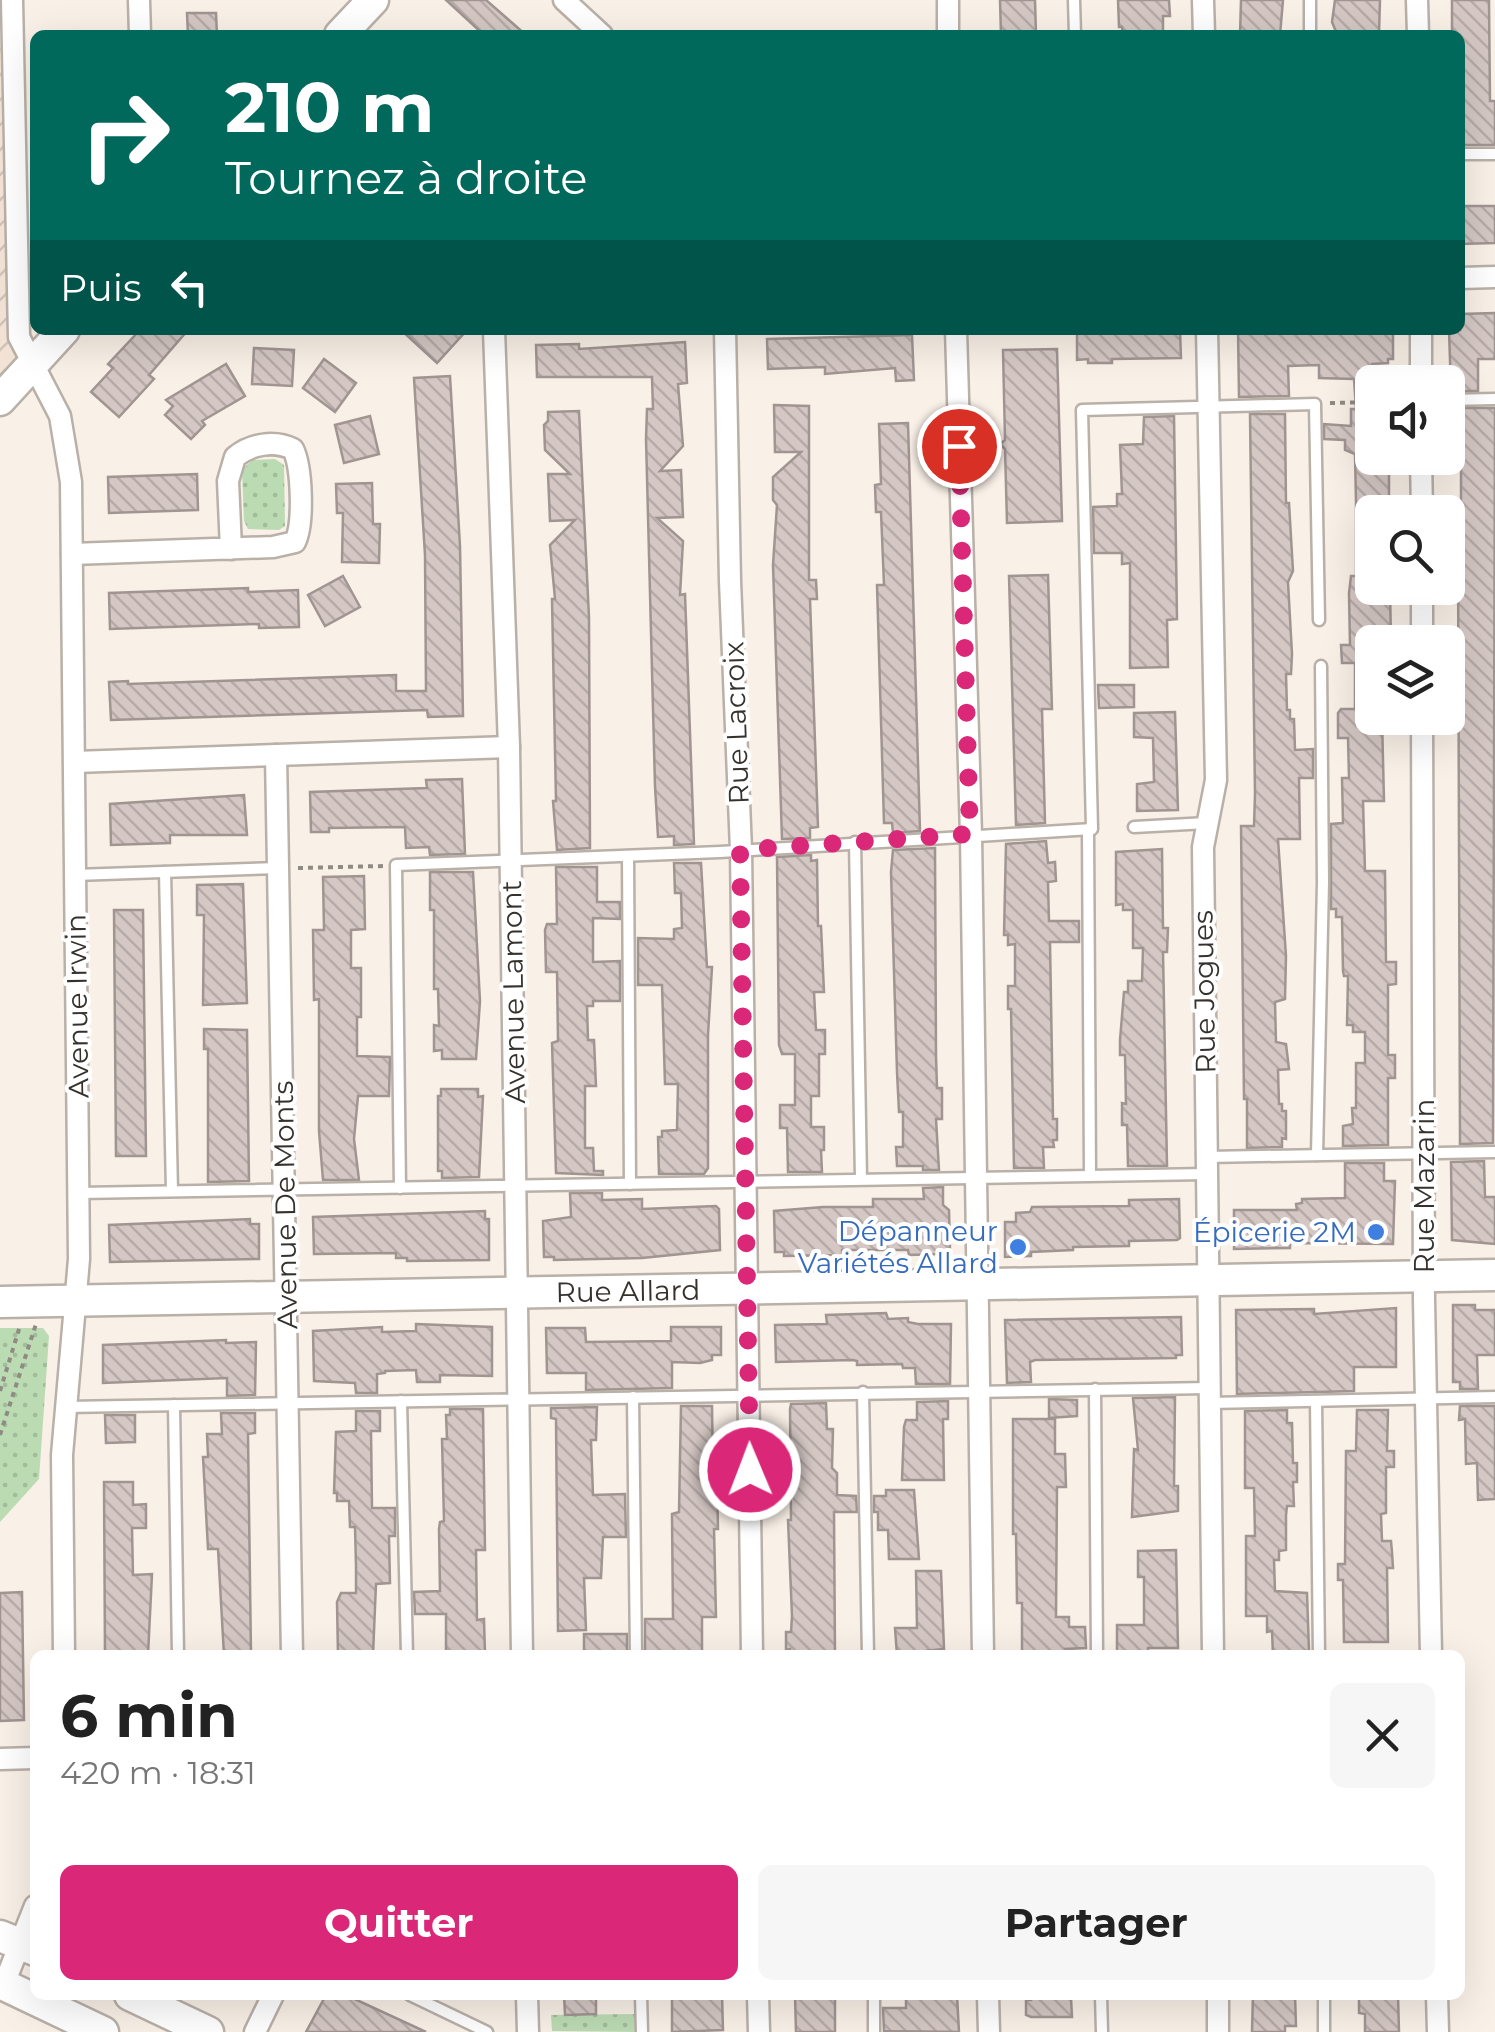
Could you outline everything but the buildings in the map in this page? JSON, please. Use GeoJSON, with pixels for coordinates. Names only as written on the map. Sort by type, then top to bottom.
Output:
{"type":"FeatureCollection","features":[{"type":"Feature","properties":{"kind":"street","name":"Avenue Irwin"},"geometry":{"type":"LineString","coordinates":[[12,0],[18,337],[60,416],[67,449],[72,554],[79,1193],[62,1455],[64,1650]]}},
{"type":"Feature","properties":{"kind":"street"},"geometry":{"type":"LineString","coordinates":[[139,0],[140,30]]}},
{"type":"Feature","properties":{"kind":"street"},"geometry":{"type":"LineString","coordinates":[[345,30],[373,0]]}},
{"type":"Feature","properties":{"kind":"street"},"geometry":{"type":"LineString","coordinates":[[564,0],[597,30]]}},
{"type":"Feature","properties":{"kind":"street"},"geometry":{"type":"LineString","coordinates":[[948,0],[948,30]]}},
{"type":"Feature","properties":{"kind":"street"},"geometry":{"type":"LineString","coordinates":[[1204,0],[1204,30]]}},
{"type":"Feature","properties":{"kind":"street"},"geometry":{"type":"LineString","coordinates":[[1418,0],[1418,30]]}},
{"type":"Feature","properties":{"kind":"street"},"geometry":{"type":"LineString","coordinates":[[1465,278],[1495,277]]}},
{"type":"Feature","properties":{"kind":"street"},"geometry":{"type":"LineString","coordinates":[[0,400],[60,335]]}},
{"type":"Feature","properties":{"kind":"street","name":"Avenue Lamont"},"geometry":{"type":"LineString","coordinates":[[494,335],[509,747],[522,1650]]}},
{"type":"Feature","properties":{"kind":"street","name":"Rue Lacroix"},"geometry":{"type":"LineString","coordinates":[[726,335],[749,1288],[752,1650]]}},
{"type":"Feature","properties":{"kind":"street"},"geometry":{"type":"LineString","coordinates":[[956,335],[970,834],[983,1650]]}},
{"type":"Feature","properties":{"kind":"street","name":"Rue Jogues"},"geometry":{"type":"LineString","coordinates":[[1207,335],[1216,780],[1203,847],[1213,1650]]}},
{"type":"Feature","properties":{"kind":"street"},"geometry":{"type":"LineString","coordinates":[[1421,335],[1421,365]]}},
{"type":"Feature","properties":{"kind":"street"},"geometry":{"type":"LineString","coordinates":[[72,554],[231,549],[295,542],[298,465],[293,449],[276,444],[257,446],[235,457],[228,481],[231,549]]}},
{"type":"Feature","properties":{"kind":"street","name":"Rue Mazarin"},"geometry":{"type":"LineString","coordinates":[[1422,735],[1424,1276],[1431,1650]]}},
{"type":"Feature","properties":{"kind":"street"},"geometry":{"type":"LineString","coordinates":[[75,762],[509,747]]}},
{"type":"Feature","properties":{"kind":"street","name":"Avenue De Monts"},"geometry":{"type":"LineString","coordinates":[[276,756],[292,1650]]}},
{"type":"Feature","properties":{"kind":"street","name":"Rue Allard"},"geometry":{"type":"LineString","coordinates":[[10,1311],[75,1300],[1495,1275]]}},
{"type":"Feature","properties":{"kind":"street"},"geometry":{"type":"LineString","coordinates":[[0,1759],[30,1758]]}},
{"type":"Feature","properties":{"kind":"street"},"geometry":{"type":"LineString","coordinates":[[30,1917],[1,1988],[103,2032]]}},
{"type":"Feature","properties":{"kind":"street"},"geometry":{"type":"LineString","coordinates":[[141,2000],[208,2032]]}},
{"type":"Feature","properties":{"kind":"street"},"geometry":{"type":"LineString","coordinates":[[255,2032],[271,2000]]}},
{"type":"Feature","properties":{"kind":"street"},"geometry":{"type":"LineString","coordinates":[[527,2000],[528,2032]]}},
{"type":"Feature","properties":{"kind":"street"},"geometry":{"type":"LineString","coordinates":[[758,2000],[758,2032]]}},
{"type":"Feature","properties":{"kind":"street"},"geometry":{"type":"LineString","coordinates":[[988,2000],[989,2032]]}},
{"type":"Feature","properties":{"kind":"street"},"geometry":{"type":"LineString","coordinates":[[1218,2000],[1218,2032]]}},
{"type":"Feature","properties":{"kind":"street"},"geometry":{"type":"LineString","coordinates":[[1438,2000],[1438,2032]]}},
{"type":"Feature","properties":{"kind":"lane"},"geometry":{"type":"LineString","coordinates":[[1074,0],[1074,30]]}},
{"type":"Feature","properties":{"kind":"lane"},"geometry":{"type":"LineString","coordinates":[[1310,0],[1310,30]]}},
{"type":"Feature","properties":{"kind":"lane"},"geometry":{"type":"LineString","coordinates":[[1465,154],[1495,154]]}},
{"type":"Feature","properties":{"kind":"lane"},"geometry":{"type":"LineString","coordinates":[[1465,400],[1495,399]]}},
{"type":"Feature","properties":{"kind":"lane"},"geometry":{"type":"LineString","coordinates":[[400,1188],[396,865],[1092,829],[1082,410],[1316,404],[1319,620]]}},
{"type":"Feature","properties":{"kind":"lane"},"geometry":{"type":"LineString","coordinates":[[1317,1156],[1323,882],[1321,666]]}},
{"type":"Feature","properties":{"kind":"lane"},"geometry":{"type":"LineString","coordinates":[[1134,826],[1208,823]]}},
{"type":"Feature","properties":{"kind":"lane"},"geometry":{"type":"LineString","coordinates":[[1088,829],[1090,1175]]}},
{"type":"Feature","properties":{"kind":"lane"},"geometry":{"type":"LineString","coordinates":[[855,842],[861,1179]]}},
{"type":"Feature","properties":{"kind":"lane"},"geometry":{"type":"LineString","coordinates":[[628,856],[630,1184]]}},
{"type":"Feature","properties":{"kind":"lane"},"geometry":{"type":"LineString","coordinates":[[75,875],[278,868]]}},
{"type":"Feature","properties":{"kind":"lane"},"geometry":{"type":"LineString","coordinates":[[164,872],[172,1192]]}},
{"type":"Feature","properties":{"kind":"lane"},"geometry":{"type":"LineString","coordinates":[[79,1193],[1090,1175],[1317,1156],[1495,1152]]}},
{"type":"Feature","properties":{"kind":"lane"},"geometry":{"type":"LineString","coordinates":[[65,1406],[1095,1389],[1316,1401],[1495,1397]]}},
{"type":"Feature","properties":{"kind":"lane"},"geometry":{"type":"LineString","coordinates":[[1095,1389],[1097,1650]]}},
{"type":"Feature","properties":{"kind":"lane"},"geometry":{"type":"LineString","coordinates":[[864,1392],[868,1650]]}},
{"type":"Feature","properties":{"kind":"lane"},"geometry":{"type":"LineString","coordinates":[[633,1397],[636,1650]]}},
{"type":"Feature","properties":{"kind":"lane"},"geometry":{"type":"LineString","coordinates":[[401,1401],[407,1650]]}},
{"type":"Feature","properties":{"kind":"lane"},"geometry":{"type":"LineString","coordinates":[[1316,1401],[1320,1650]]}},
{"type":"Feature","properties":{"kind":"lane"},"geometry":{"type":"LineString","coordinates":[[174,1405],[178,1650]]}},
{"type":"Feature","properties":{"kind":"lane"},"geometry":{"type":"LineString","coordinates":[[423,2000],[487,2032]]}},
{"type":"Feature","properties":{"kind":"lane"},"geometry":{"type":"LineString","coordinates":[[642,2000],[642,2032]]}},
{"type":"Feature","properties":{"kind":"lane"},"geometry":{"type":"LineString","coordinates":[[874,2000],[874,2032]]}},
{"type":"Feature","properties":{"kind":"lane"},"geometry":{"type":"LineString","coordinates":[[1102,2000],[1102,2032]]}},
{"type":"Feature","properties":{"kind":"lane"},"geometry":{"type":"LineString","coordinates":[[1324,2000],[1324,2032]]}},
{"type":"Feature","properties":{"kind":"path"},"geometry":{"type":"LineString","coordinates":[[1316,404],[1355,403]]}},
{"type":"Feature","properties":{"kind":"path"},"geometry":{"type":"LineString","coordinates":[[278,868],[396,865]]}},
{"type":"Feature","properties":{"kind":"path"},"geometry":{"type":"LineString","coordinates":[[0,1391],[10,1311]]}},
{"type":"Feature","properties":{"kind":"path"},"geometry":{"type":"LineString","coordinates":[[0,1435],[36,1324]]}},
{"type":"Feature","properties":{"kind":"shaded area"},"geometry":{"type":"Polygon","coordinates":[[[0,0],[13,0],[34,364],[0,400],[0,0]]]}},
{"type":"Feature","properties":{"kind":"green space"},"geometry":{"type":"Polygon","coordinates":[[[275,459],[284,465],[285,526],[279,530],[248,529],[244,521],[242,470],[252,460],[275,459]]]}},
{"type":"Feature","properties":{"kind":"green space"},"geometry":{"type":"Polygon","coordinates":[[[0,1328],[43,1328],[49,1336],[39,1479],[0,1522],[0,1328]]]}},
{"type":"Feature","properties":{"kind":"green space"},"geometry":{"type":"Polygon","coordinates":[[[637,2014],[637,2032],[552,2031],[551,2015],[637,2014]]]}},
{"type":"Feature","properties":{"kind":"place","name":"Épicerie 2M"},"geometry":{"type":"Point","coordinates":[1376,1232]}},
{"type":"Feature","properties":{"kind":"place","name":"Dépanneur Variétés Allard"},"geometry":{"type":"Point","coordinates":[1018,1247]}},
{"type":"Feature","properties":{"kind":"route"},"geometry":{"type":"LineString","coordinates":[[750,1470],[740,850],[970,834],[959,446]]}}]}
